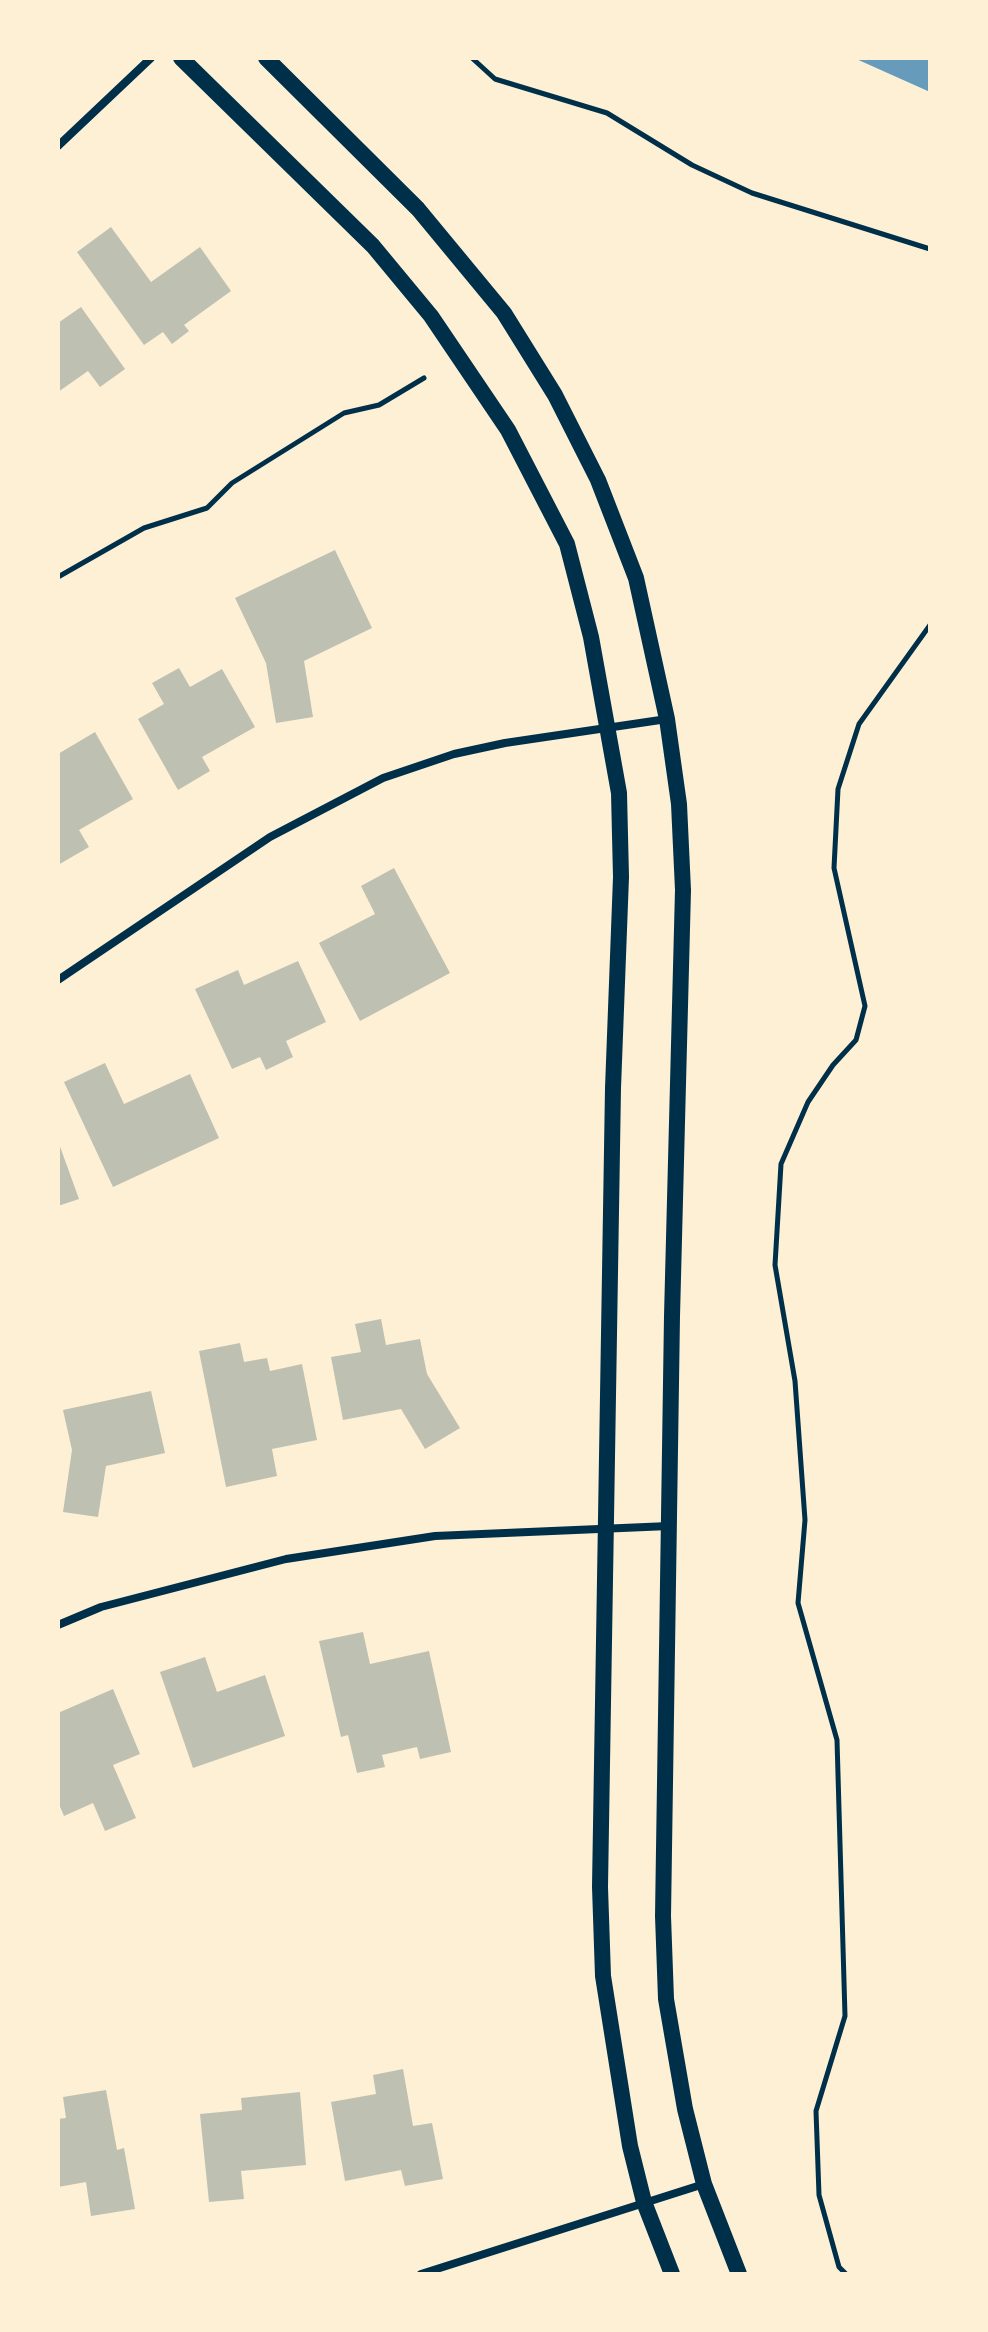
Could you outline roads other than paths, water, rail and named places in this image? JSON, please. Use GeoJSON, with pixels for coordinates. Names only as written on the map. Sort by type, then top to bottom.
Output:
{"type":"FeatureCollection","features":[{"type":"Feature","properties":{"kind":"main road"},"geometry":{"type":"LineString","coordinates":[[181,58],[373,246],[431,316],[484,392],[567,544],[591,637],[619,793],[621,877],[613,1088],[600,1887],[603,1976],[615,2064],[644,2202],[672,2274]]}},
{"type":"Feature","properties":{"kind":"main road"},"geometry":{"type":"LineString","coordinates":[[266,58],[418,209],[504,313],[555,395],[598,480],[636,578],[667,719],[679,804],[683,890],[663,1916],[666,1999],[685,2109],[704,2184],[739,2274]]}},
{"type":"Feature","properties":{"kind":"street"},"geometry":{"type":"LineString","coordinates":[[58,146],[151,58]]}},
{"type":"Feature","properties":{"kind":"street"},"geometry":{"type":"LineString","coordinates":[[58,980],[270,837],[383,778],[454,754],[667,719]]}},
{"type":"Feature","properties":{"kind":"street"},"geometry":{"type":"LineString","coordinates":[[58,1625],[101,1607],[286,1559],[435,1536],[669,1526]]}},
{"type":"Feature","properties":{"kind":"street"},"geometry":{"type":"LineString","coordinates":[[421,2274],[452,2270],[704,2184]]}},
{"type":"Feature","properties":{"kind":"water"},"geometry":{"type":"Polygon","coordinates":[[[854,58],[930,58],[930,92],[854,58]]]}}]}
